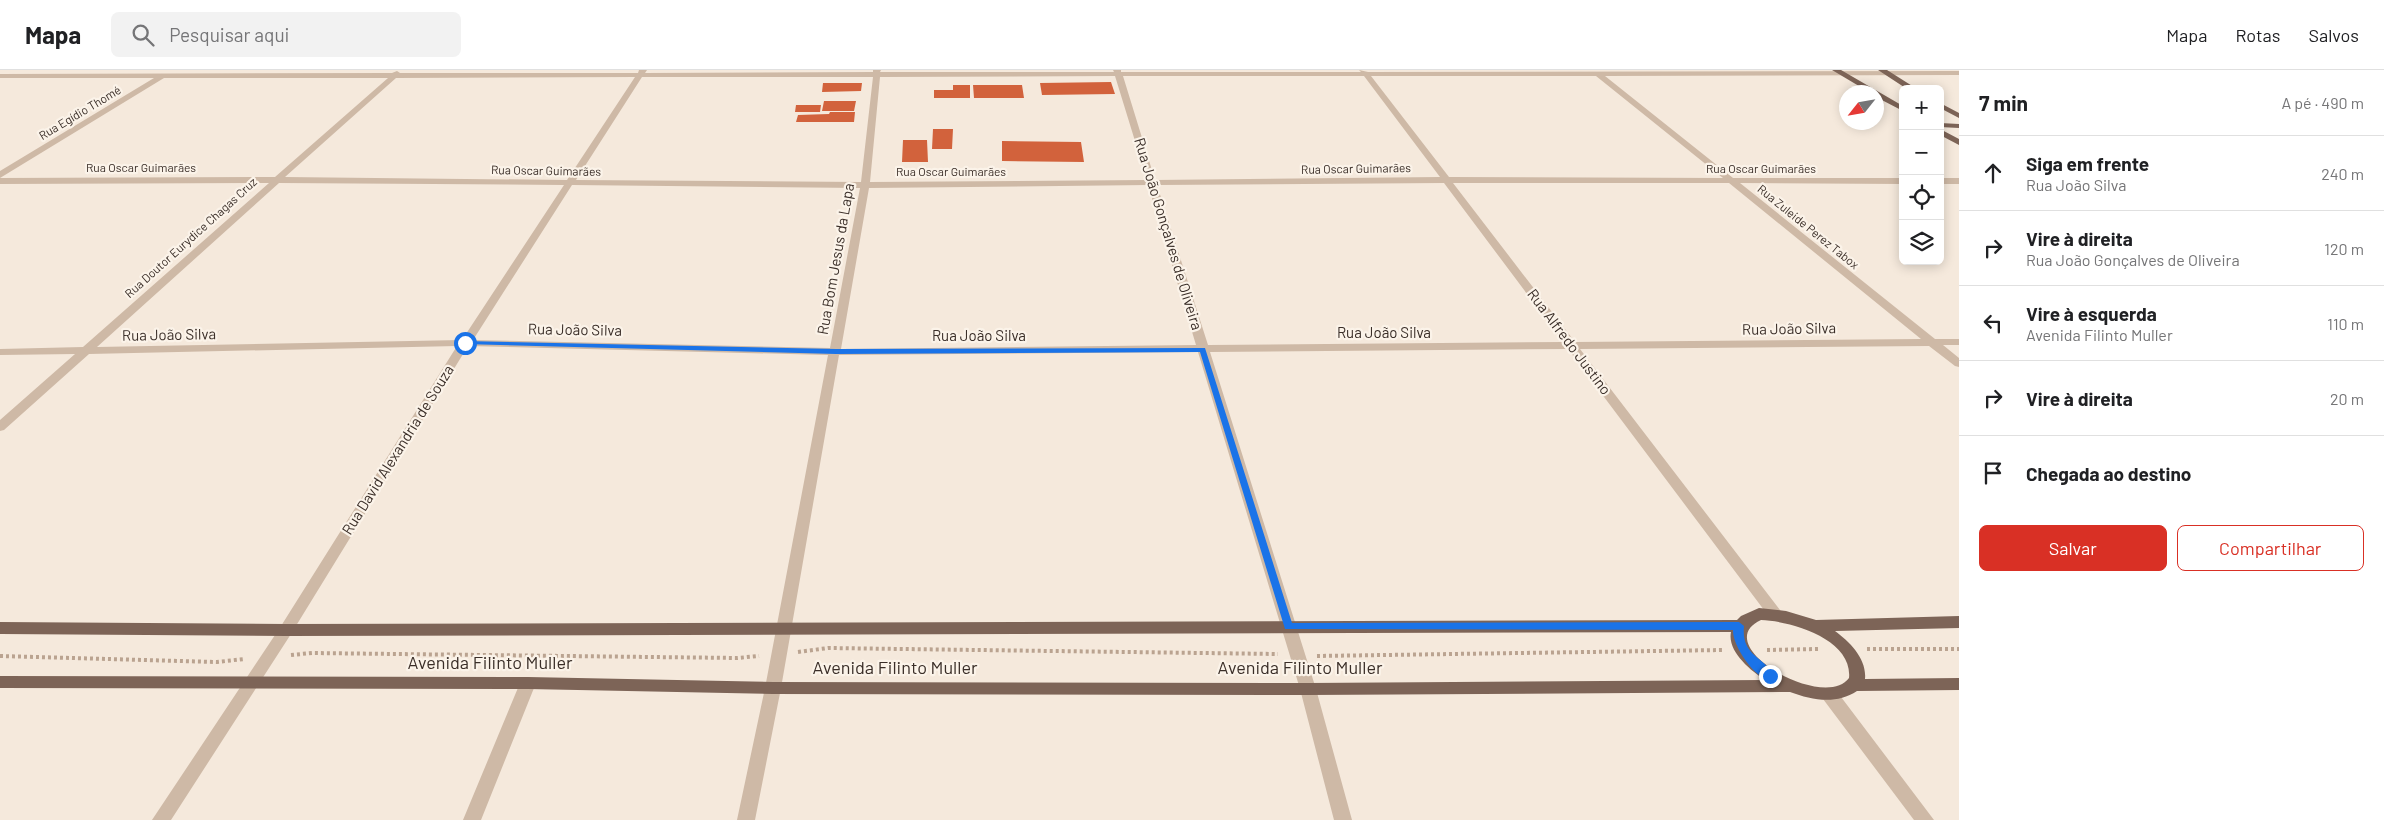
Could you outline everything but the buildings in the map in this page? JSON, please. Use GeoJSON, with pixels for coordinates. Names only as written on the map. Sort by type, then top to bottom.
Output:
{"type":"FeatureCollection","features":[{"type":"Feature","properties":{"kind":"main road"},"geometry":{"type":"LineString","coordinates":[[1839,72],[1861,85]]}},
{"type":"Feature","properties":{"kind":"main road"},"geometry":{"type":"LineString","coordinates":[[1885,72],[1907,85]]}},
{"type":"Feature","properties":{"kind":"main road"},"geometry":{"type":"LineString","coordinates":[[1884,98],[1899,107]]}},
{"type":"Feature","properties":{"kind":"main road"},"geometry":{"type":"LineString","coordinates":[[1944,107],[1959,116]]}},
{"type":"Feature","properties":{"kind":"main road"},"geometry":{"type":"LineString","coordinates":[[1944,125],[1959,126]]}},
{"type":"Feature","properties":{"kind":"main road"},"geometry":{"type":"LineString","coordinates":[[1944,134],[1959,143]]}},
{"type":"Feature","properties":{"kind":"main road"},"geometry":{"type":"LineString","coordinates":[[1759,614],[1775,614],[1813,626],[1845,649],[1856,668],[1858,675],[1854,685],[1844,692],[1829,694],[1810,692],[1790,686],[1759,668],[1743,650],[1738,637],[1739,626],[1746,618],[1759,614]]}},
{"type":"Feature","properties":{"kind":"main road"},"geometry":{"type":"LineString","coordinates":[[1813,626],[1959,622]]}},
{"type":"Feature","properties":{"kind":"main road","name":"Avenida Filinto Muller"},"geometry":{"type":"LineString","coordinates":[[0,628],[286,630],[1739,626]]}},
{"type":"Feature","properties":{"kind":"main road","name":"Avenida Filinto Muller"},"geometry":{"type":"LineString","coordinates":[[0,682],[528,683],[773,688],[1308,689],[1790,686]]}},
{"type":"Feature","properties":{"kind":"main road"},"geometry":{"type":"LineString","coordinates":[[1854,685],[1959,684]]}},
{"type":"Feature","properties":{"kind":"street","name":"Rua Egídio Thomé"},"geometry":{"type":"LineString","coordinates":[[0,175],[171,70]]}},
{"type":"Feature","properties":{"kind":"street"},"geometry":{"type":"LineString","coordinates":[[0,76],[876,72],[1596,71],[1959,73]]}},
{"type":"Feature","properties":{"kind":"street","name":"Rua Zuleide Perez Tabox"},"geometry":{"type":"LineString","coordinates":[[1596,71],[1959,364]]}},
{"type":"Feature","properties":{"kind":"street","name":"Rua Bom Jesus da Lapa"},"geometry":{"type":"LineString","coordinates":[[746,820],[773,688],[782,629],[836,352],[865,185],[876,72]]}},
{"type":"Feature","properties":{"kind":"street","name":"Rua João Gonçalves de Oliveira"},"geometry":{"type":"LineString","coordinates":[[1118,72],[1154,184],[1202,349],[1289,627],[1296,656],[1308,689]]}},
{"type":"Feature","properties":{"kind":"street","name":"Rua Alfredo Justino"},"geometry":{"type":"LineString","coordinates":[[1365,72],[1775,614]]}},
{"type":"Feature","properties":{"kind":"street","name":"Rua Doutor Eurydice Chagas Cruz"},"geometry":{"type":"LineString","coordinates":[[0,427],[397,73]]}},
{"type":"Feature","properties":{"kind":"street","name":"Rua David Alexandria de Souza"},"geometry":{"type":"LineString","coordinates":[[251,682],[269,657],[465,343],[641,73]]}},
{"type":"Feature","properties":{"kind":"street","name":"Rua Oscar Guimarães"},"geometry":{"type":"LineString","coordinates":[[0,181],[275,180],[568,184],[865,185],[1447,180],[1899,181]]}},
{"type":"Feature","properties":{"kind":"street"},"geometry":{"type":"LineString","coordinates":[[1944,181],[1959,181]]}},
{"type":"Feature","properties":{"kind":"street","name":"Rua João Silva"},"geometry":{"type":"LineString","coordinates":[[0,352],[83,352],[465,343],[836,352],[1573,347],[1959,342]]}},
{"type":"Feature","properties":{"kind":"street"},"geometry":{"type":"LineString","coordinates":[[161,820],[251,682]]}},
{"type":"Feature","properties":{"kind":"street"},"geometry":{"type":"LineString","coordinates":[[472,820],[528,683]]}},
{"type":"Feature","properties":{"kind":"street"},"geometry":{"type":"LineString","coordinates":[[1308,689],[1343,820]]}},
{"type":"Feature","properties":{"kind":"street"},"geometry":{"type":"LineString","coordinates":[[1829,694],[1925,820]]}},
{"type":"Feature","properties":{"kind":"path"},"geometry":{"type":"LineString","coordinates":[[0,656],[217,662],[312,653],[737,658],[838,648],[1244,652],[1296,656],[1959,649]]}},
{"type":"Feature","properties":{"kind":"route"},"geometry":{"type":"LineString","coordinates":[[465,343],[836,352],[1202,349],[1289,627],[1739,626],[1738,637],[1743,650],[1754,663],[1770,676]]}}]}
